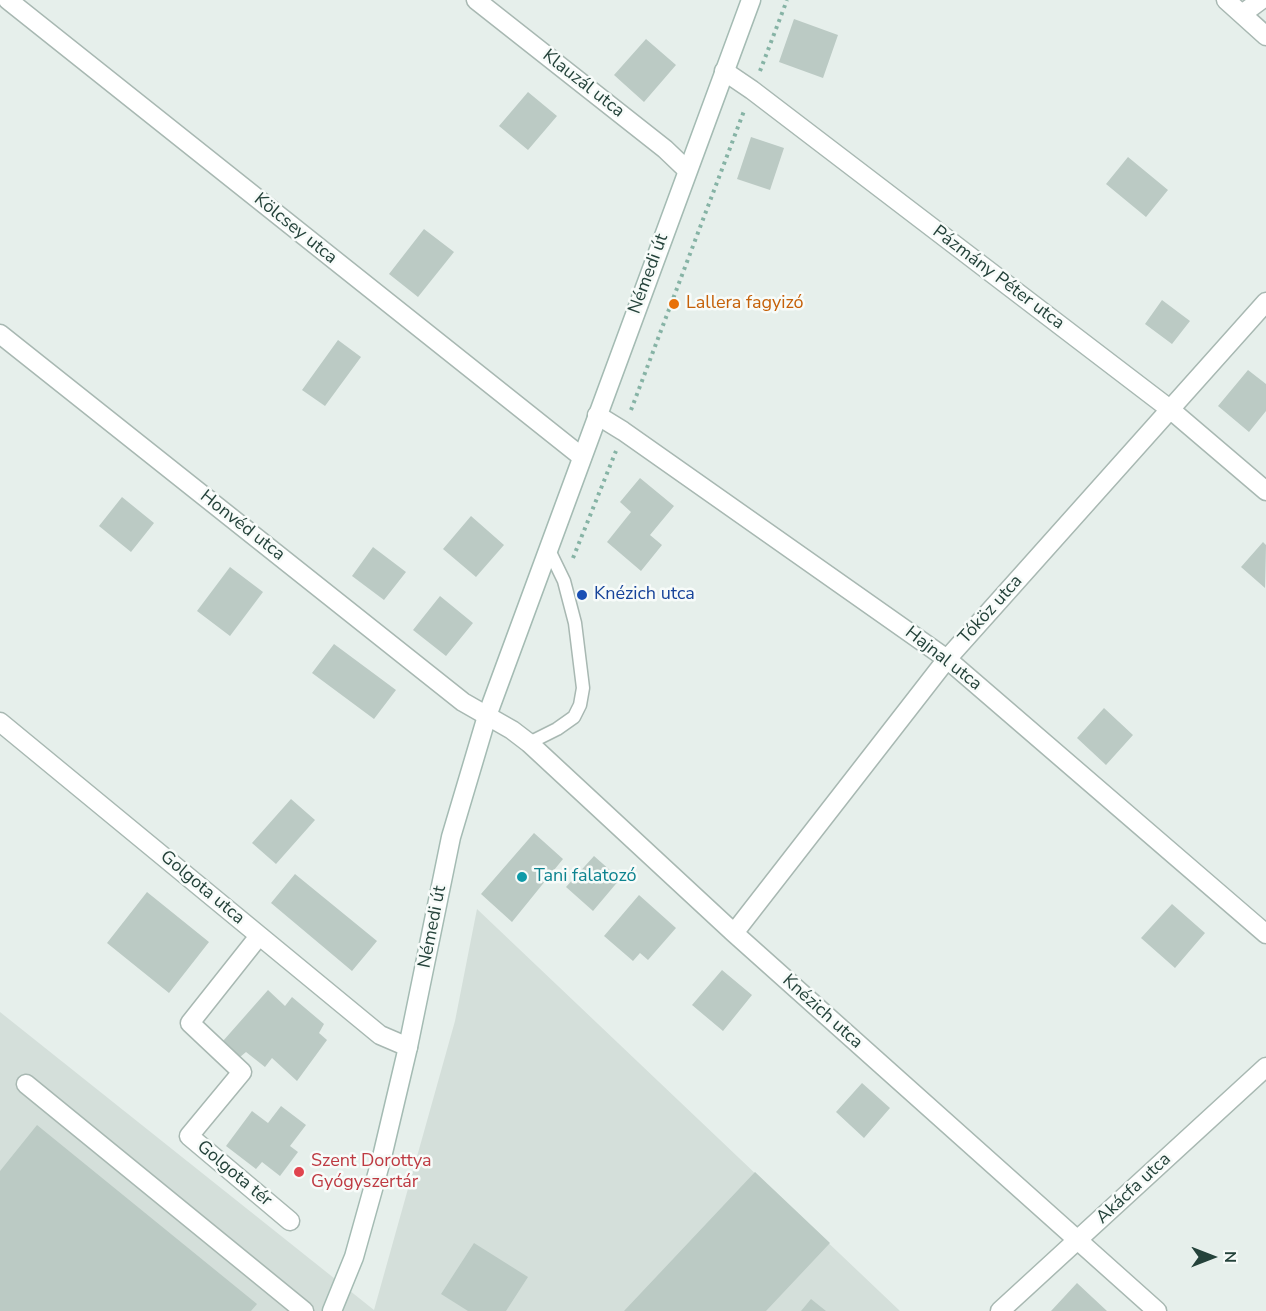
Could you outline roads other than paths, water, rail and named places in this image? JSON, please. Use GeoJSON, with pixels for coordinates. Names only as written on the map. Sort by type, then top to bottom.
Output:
{"type":"FeatureCollection","features":[{"type":"Feature","properties":{"kind":"street","name":"Kölcsey utca"},"geometry":{"type":"LineString","coordinates":[[8,0],[582,457]]}},
{"type":"Feature","properties":{"kind":"street","name":"Klauzál utca"},"geometry":{"type":"LineString","coordinates":[[476,0],[665,149],[687,170]]}},
{"type":"Feature","properties":{"kind":"street","name":"Némedi út"},"geometry":{"type":"LineString","coordinates":[[332,1311],[354,1257],[382,1157],[408,1047],[451,837],[487,716],[687,170],[752,0]]}},
{"type":"Feature","properties":{"kind":"street"},"geometry":{"type":"LineString","coordinates":[[1226,0],[1266,36]]}},
{"type":"Feature","properties":{"kind":"street"},"geometry":{"type":"LineString","coordinates":[[1242,14],[1261,0]]}},
{"type":"Feature","properties":{"kind":"street","name":"Pázmány Péter utca"},"geometry":{"type":"LineString","coordinates":[[724,71],[1171,410],[1266,491]]}},
{"type":"Feature","properties":{"kind":"street","name":"Tóköz utca"},"geometry":{"type":"LineString","coordinates":[[734,933],[947,659],[1266,302]]}},
{"type":"Feature","properties":{"kind":"street","name":"Honvéd utca"},"geometry":{"type":"LineString","coordinates":[[0,334],[463,702],[487,716]]}},
{"type":"Feature","properties":{"kind":"street","name":"Hajnal utca"},"geometry":{"type":"LineString","coordinates":[[597,415],[947,659],[1266,934]]}},
{"type":"Feature","properties":{"kind":"street","name":"Knézich utca"},"geometry":{"type":"LineString","coordinates":[[487,716],[529,743],[734,933],[1157,1311]]}},
{"type":"Feature","properties":{"kind":"street","name":"Golgota utca"},"geometry":{"type":"LineString","coordinates":[[0,722],[380,1035],[408,1047]]}},
{"type":"Feature","properties":{"kind":"street","name":"Golgota tér"},"geometry":{"type":"LineString","coordinates":[[259,936],[190,1023],[242,1072],[189,1136],[290,1221]]}},
{"type":"Feature","properties":{"kind":"street","name":"Akácfa utca"},"geometry":{"type":"LineString","coordinates":[[1000,1311],[1266,1067]]}},
{"type":"Feature","properties":{"kind":"street"},"geometry":{"type":"LineString","coordinates":[[26,1084],[304,1311]]}},
{"type":"Feature","properties":{"kind":"lane"},"geometry":{"type":"LineString","coordinates":[[529,743],[557,729],[574,717],[580,705],[583,688],[575,623],[564,581],[548,548]]}},
{"type":"Feature","properties":{"kind":"place","name":"Lallera fagyizó"},"geometry":{"type":"Point","coordinates":[674,304]}},
{"type":"Feature","properties":{"kind":"place","name":"Knézich utca"},"geometry":{"type":"Point","coordinates":[582,595]}},
{"type":"Feature","properties":{"kind":"place","name":"Tani falatozó"},"geometry":{"type":"Point","coordinates":[522,877]}},
{"type":"Feature","properties":{"kind":"place","name":"Szent Dorottya Gyógyszertár"},"geometry":{"type":"Point","coordinates":[299,1172]}}]}
